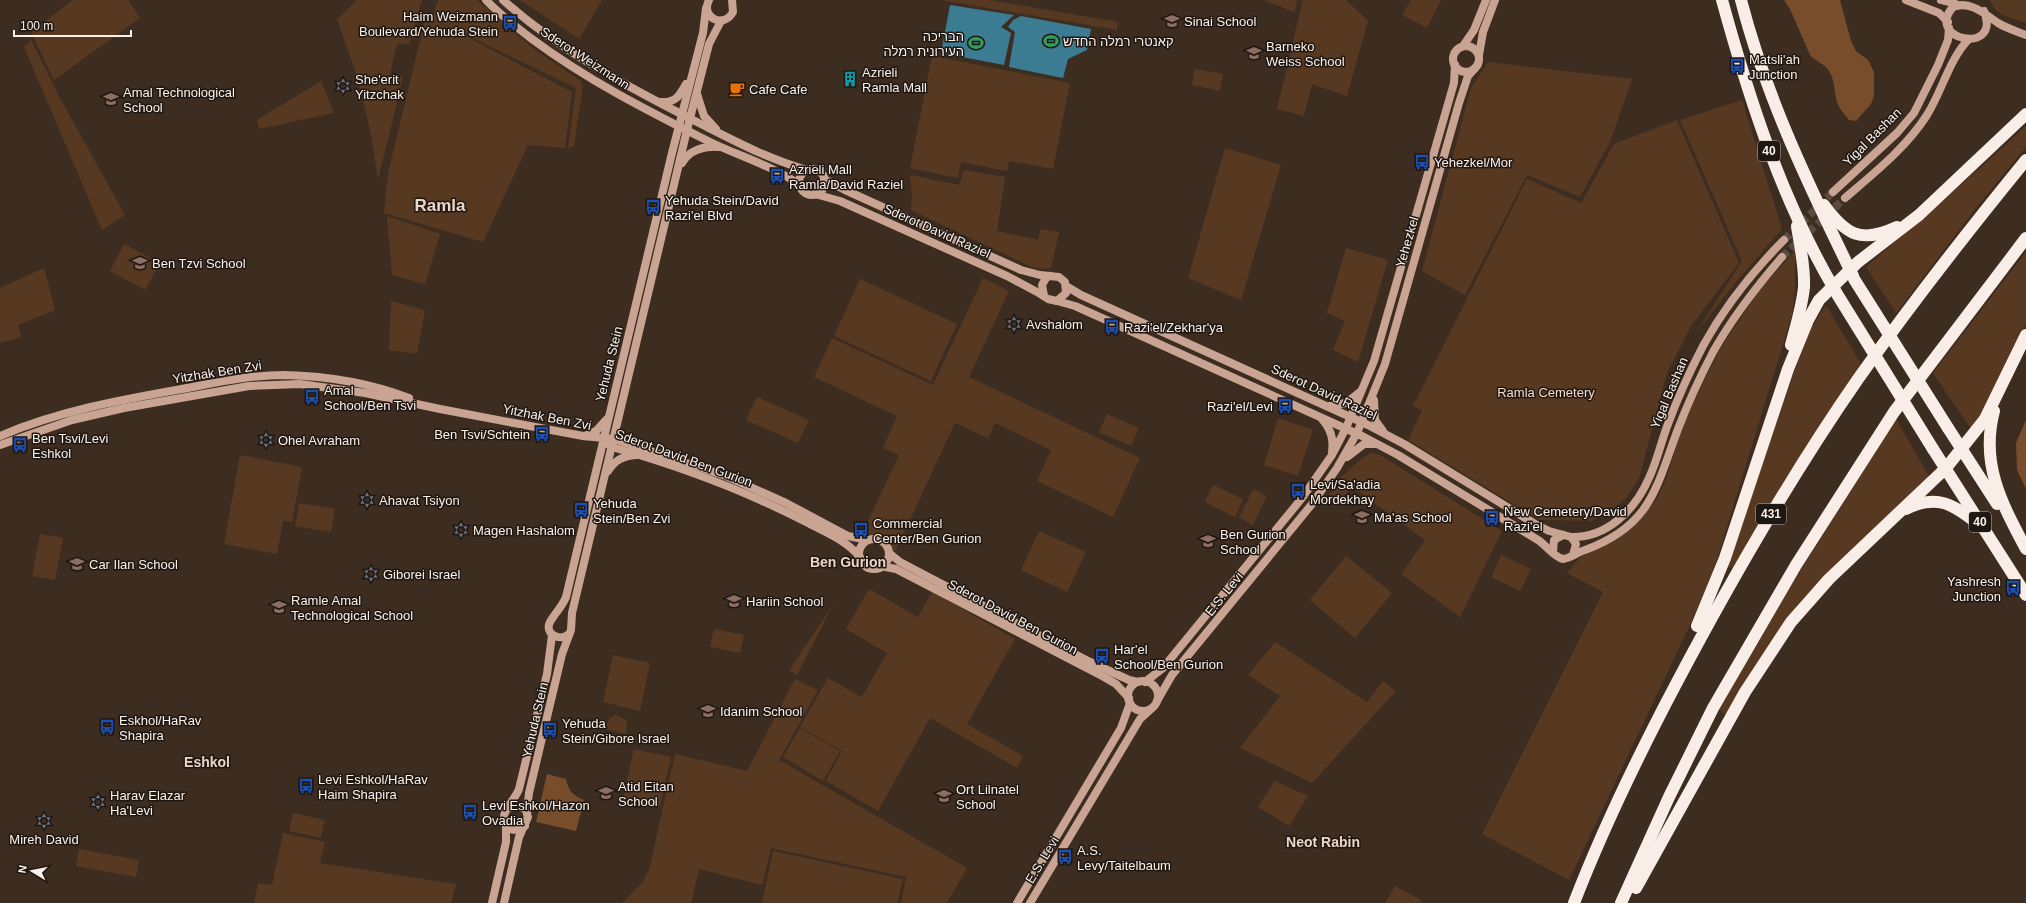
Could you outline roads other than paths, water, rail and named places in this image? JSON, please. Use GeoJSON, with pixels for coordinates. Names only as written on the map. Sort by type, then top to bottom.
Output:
{"type":"FeatureCollection","features":[{"type":"Feature","properties":{"kind":"highway","name":"40"},"geometry":{"type":"LineString","coordinates":[[1722,0],[1760,125],[1794,213],[1835,290],[1933,449],[2026,595]]}},
{"type":"Feature","properties":{"kind":"highway","name":"40"},"geometry":{"type":"LineString","coordinates":[[1742,2],[1769,90],[1808,184],[1852,274],[2026,550]]}},
{"type":"Feature","properties":{"kind":"highway"},"geometry":{"type":"LineString","coordinates":[[1626,780],[1712,592],[1788,369],[1808,320],[1819,300],[1835,290],[1919,215],[2026,114]]}},
{"type":"Feature","properties":{"kind":"highway","name":"431"},"geometry":{"type":"LineString","coordinates":[[1574,903],[1626,780],[1710,618],[1755,541],[1834,415],[1892,332],[2026,160]]}},
{"type":"Feature","properties":{"kind":"highway"},"geometry":{"type":"LineString","coordinates":[[1808,184],[1838,224],[1848,232],[1856,235],[1868,236],[1885,232],[1919,215]]}},
{"type":"Feature","properties":{"kind":"highway"},"geometry":{"type":"LineString","coordinates":[[1766,434],[1802,298],[1804,277],[1794,213]]}},
{"type":"Feature","properties":{"kind":"highway"},"geometry":{"type":"LineString","coordinates":[[1621,903],[1669,797],[1710,714],[1739,660],[1792,571],[1866,453],[1894,412],[2026,238]]}},
{"type":"Feature","properties":{"kind":"highway"},"geometry":{"type":"LineString","coordinates":[[1628,903],[1712,749],[1767,657],[1791,622],[1812,596],[1946,468],[1962,449],[1985,418],[2026,335]]}},
{"type":"Feature","properties":{"kind":"highway"},"geometry":{"type":"LineString","coordinates":[[2005,380],[1991,421],[1989,449],[1994,482],[2002,504],[2026,550]]}},
{"type":"Feature","properties":{"kind":"highway"},"geometry":{"type":"LineString","coordinates":[[1871,540],[1901,511],[1914,505],[1927,502],[1942,502],[1955,507],[1986,531]]}},
{"type":"Feature","properties":{"kind":"main road","name":"Sderot Weizmann"},"geometry":{"type":"LineString","coordinates":[[486,0],[509,22],[554,54],[624,98],[687,130]]}},
{"type":"Feature","properties":{"kind":"main road","name":"Sderot Weizmann"},"geometry":{"type":"LineString","coordinates":[[503,0],[560,45],[623,83],[690,119]]}},
{"type":"Feature","properties":{"kind":"main road","name":"Yehuda Stein"},"geometry":{"type":"LineString","coordinates":[[571,624],[572,613],[687,130],[712,38],[721,21],[727,19],[733,12],[732,0]]}},
{"type":"Feature","properties":{"kind":"main road"},"geometry":{"type":"LineString","coordinates":[[1486,0],[1474,30],[1463,46],[1454,53],[1455,65],[1464,72],[1475,68],[1478,62],[1483,32],[1495,0]]}},
{"type":"Feature","properties":{"kind":"main road"},"geometry":{"type":"LineString","coordinates":[[1906,0],[1939,13],[1957,37],[1968,40],[1979,36],[1983,32],[1998,27],[2005,27],[2026,34]]}},
{"type":"Feature","properties":{"kind":"main road"},"geometry":{"type":"LineString","coordinates":[[1941,0],[1959,2],[1972,1],[1982,6],[2005,27]]}},
{"type":"Feature","properties":{"kind":"main road"},"geometry":{"type":"LineString","coordinates":[[1949,25],[1949,12],[1959,2]]}},
{"type":"Feature","properties":{"kind":"main road"},"geometry":{"type":"LineString","coordinates":[[658,102],[672,102],[678,98],[692,74],[703,32],[707,4]]}},
{"type":"Feature","properties":{"kind":"main road"},"geometry":{"type":"LineString","coordinates":[[707,4],[709,16],[717,21],[721,21]]}},
{"type":"Feature","properties":{"kind":"main road"},"geometry":{"type":"LineString","coordinates":[[1982,6],[1987,21],[1983,32]]}},
{"type":"Feature","properties":{"kind":"main road","name":"Yigal Bashan"},"geometry":{"type":"LineString","coordinates":[[1833,192],[1897,133],[1914,112],[1938,65],[1948,40],[1949,25]]}},
{"type":"Feature","properties":{"kind":"main road","name":"Yigal Bashan"},"geometry":{"type":"LineString","coordinates":[[1845,198],[1897,151],[1919,128],[1936,101],[1958,53],[1968,40]]}},
{"type":"Feature","properties":{"kind":"main road"},"geometry":{"type":"LineString","coordinates":[[1463,46],[1474,49],[1478,55]]}},
{"type":"Feature","properties":{"kind":"main road","name":"Yehezkel"},"geometry":{"type":"LineString","coordinates":[[1352,417],[1379,343],[1454,83],[1455,65]]}},
{"type":"Feature","properties":{"kind":"main road","name":"Yehezkel"},"geometry":{"type":"LineString","coordinates":[[1362,422],[1375,391],[1390,346],[1459,102],[1468,76],[1475,68]]}},
{"type":"Feature","properties":{"kind":"main road","name":"Yehuda Stein"},"geometry":{"type":"LineString","coordinates":[[553,618],[566,597],[608,417],[692,74]]}},
{"type":"Feature","properties":{"kind":"main road"},"geometry":{"type":"LineString","coordinates":[[697,93],[704,116],[724,135]]}},
{"type":"Feature","properties":{"kind":"main road"},"geometry":{"type":"LineString","coordinates":[[687,130],[782,175],[800,185],[806,193],[815,194],[824,187],[824,179],[817,170],[806,170],[785,163],[690,119]]}},
{"type":"Feature","properties":{"kind":"main road"},"geometry":{"type":"LineString","coordinates":[[678,171],[685,157],[692,152],[705,147],[721,147]]}},
{"type":"Feature","properties":{"kind":"main road"},"geometry":{"type":"LineString","coordinates":[[800,185],[800,178],[806,170]]}},
{"type":"Feature","properties":{"kind":"main road","name":"Sderot David Raziel"},"geometry":{"type":"LineString","coordinates":[[824,179],[1021,270],[1050,276]]}},
{"type":"Feature","properties":{"kind":"main road","name":"Sderot David Raziel"},"geometry":{"type":"LineString","coordinates":[[815,194],[840,201],[906,230],[1027,286],[1045,297]]}},
{"type":"Feature","properties":{"kind":"main road","name":"Yigal Bashan"},"geometry":{"type":"LineString","coordinates":[[1567,536],[1586,537],[1606,529],[1617,521],[1634,502],[1649,479],[1680,393],[1704,346],[1732,302],[1765,259],[1784,240]]}},
{"type":"Feature","properties":{"kind":"main road","name":"Yigal Bashan"},"geometry":{"type":"LineString","coordinates":[[1573,555],[1612,539],[1634,521],[1648,503],[1659,484],[1691,397],[1714,352],[1741,309],[1782,257]]}},
{"type":"Feature","properties":{"kind":"main road"},"geometry":{"type":"LineString","coordinates":[[1050,276],[1059,277],[1066,286],[1066,293],[1057,301],[1051,301],[1045,297],[1041,290],[1046,278],[1050,276]]}},
{"type":"Feature","properties":{"kind":"main road","name":"Sderot David Raziel"},"geometry":{"type":"LineString","coordinates":[[1066,286],[1081,295],[1352,417],[1388,436],[1535,524],[1567,536]]}},
{"type":"Feature","properties":{"kind":"main road","name":"Sderot David Raziel"},"geometry":{"type":"LineString","coordinates":[[1057,301],[1075,306],[1379,444],[1538,540],[1553,551]]}},
{"type":"Feature","properties":{"kind":"main road","name":"Yitzhak Ben Zvi"},"geometry":{"type":"LineString","coordinates":[[0,436],[70,412],[123,400],[248,378],[283,375],[364,384],[400,395],[440,410]]}},
{"type":"Feature","properties":{"kind":"main road","name":"Yitzhak Ben Zvi"},"geometry":{"type":"LineString","coordinates":[[0,445],[44,428],[109,411],[200,394],[266,384],[300,384],[343,389],[440,410],[603,439]]}},
{"type":"Feature","properties":{"kind":"main road"},"geometry":{"type":"LineString","coordinates":[[1328,406],[1339,406],[1346,403],[1363,389]]}},
{"type":"Feature","properties":{"kind":"main road"},"geometry":{"type":"LineString","coordinates":[[1375,391],[1373,410],[1375,420],[1378,426],[1388,436]]}},
{"type":"Feature","properties":{"kind":"main road"},"geometry":{"type":"LineString","coordinates":[[1319,416],[1329,426],[1333,439],[1332,455]]}},
{"type":"Feature","properties":{"kind":"main road"},"geometry":{"type":"LineString","coordinates":[[583,436],[596,431],[608,417]]}},
{"type":"Feature","properties":{"kind":"main road","name":"E.S. Levi"},"geometry":{"type":"LineString","coordinates":[[1142,682],[1163,668],[1284,521],[1316,480],[1332,455],[1352,417]]}},
{"type":"Feature","properties":{"kind":"main road","name":"E.S. Levi"},"geometry":{"type":"LineString","coordinates":[[1157,701],[1172,675],[1293,528],[1337,468],[1362,422]]}},
{"type":"Feature","properties":{"kind":"main road","name":"Sderot David Ben Gurion"},"geometry":{"type":"LineString","coordinates":[[603,439],[638,454],[703,476],[758,498],[844,542],[860,556]]}},
{"type":"Feature","properties":{"kind":"main road","name":"Sderot David Ben Gurion"},"geometry":{"type":"LineString","coordinates":[[613,443],[726,476],[786,503],[848,536],[868,540]]}},
{"type":"Feature","properties":{"kind":"main road"},"geometry":{"type":"LineString","coordinates":[[1337,468],[1364,444],[1379,444]]}},
{"type":"Feature","properties":{"kind":"main road"},"geometry":{"type":"LineString","coordinates":[[605,475],[622,457],[638,454]]}},
{"type":"Feature","properties":{"kind":"main road"},"geometry":{"type":"LineString","coordinates":[[1567,536],[1576,548],[1573,555],[1563,559],[1557,557],[1553,551],[1554,540],[1567,536]]}},
{"type":"Feature","properties":{"kind":"main road"},"geometry":{"type":"LineString","coordinates":[[874,539],[882,541],[886,545],[889,553],[887,561],[881,566],[869,567],[864,564],[860,556],[861,547],[868,540],[874,539]]}},
{"type":"Feature","properties":{"kind":"main road","name":"Sderot David Ben Gurion"},"geometry":{"type":"LineString","coordinates":[[889,553],[900,562],[1090,662],[1129,680],[1142,682]]}},
{"type":"Feature","properties":{"kind":"main road","name":"Sderot David Ben Gurion"},"geometry":{"type":"LineString","coordinates":[[881,566],[896,569],[1104,677],[1116,684],[1129,701]]}},
{"type":"Feature","properties":{"kind":"main road"},"geometry":{"type":"LineString","coordinates":[[564,616],[571,624],[569,634],[559,638],[552,635],[549,625],[553,618],[564,616]]}},
{"type":"Feature","properties":{"kind":"main road","name":"Yehuda Stein"},"geometry":{"type":"LineString","coordinates":[[527,813],[530,793],[562,654],[569,634]]}},
{"type":"Feature","properties":{"kind":"main road","name":"Yehuda Stein"},"geometry":{"type":"LineString","coordinates":[[508,808],[519,789],[547,674],[552,635]]}},
{"type":"Feature","properties":{"kind":"main road"},"geometry":{"type":"LineString","coordinates":[[1142,682],[1154,686],[1158,696],[1157,701],[1152,708],[1142,711],[1138,710],[1129,701],[1131,689],[1142,682]]}},
{"type":"Feature","properties":{"kind":"main road","name":"E.S. Levi"},"geometry":{"type":"LineString","coordinates":[[1017,903],[1122,728],[1129,701]]}},
{"type":"Feature","properties":{"kind":"main road","name":"E.S. Levi"},"geometry":{"type":"LineString","coordinates":[[1030,903],[1140,719],[1152,708]]}},
{"type":"Feature","properties":{"kind":"main road"},"geometry":{"type":"LineString","coordinates":[[492,903],[506,842],[504,814],[508,808],[519,806],[527,813],[528,820],[519,837],[504,903]]}},
{"type":"Feature","properties":{"kind":"main road"},"geometry":{"type":"LineString","coordinates":[[506,826],[518,830],[525,826]]}},
{"type":"Feature","properties":{"kind":"water","name":"הבריכה העירונית רמלה"},"geometry":{"type":"Polygon","coordinates":[[[950,5],[1014,15],[1001,27],[1011,33],[1004,65],[941,53],[950,5]]]}},
{"type":"Feature","properties":{"kind":"water","name":"קאנטרי רמלה החדש"},"geometry":{"type":"Polygon","coordinates":[[[1021,16],[1091,29],[1087,50],[1068,59],[1063,78],[1009,67],[1015,32],[1008,27],[1013,20],[1021,16]]]}},
{"type":"Feature","properties":{"kind":"tunnel"},"geometry":{"type":"LineString","coordinates":[[1784,240],[1833,192]]}},
{"type":"Feature","properties":{"kind":"tunnel"},"geometry":{"type":"LineString","coordinates":[[1782,257],[1845,198]]}},
{"type":"Feature","properties":{"kind":"place","name":"Sinai School"},"geometry":{"type":"Point","coordinates":[1172,21]}},
{"type":"Feature","properties":{"kind":"place","name":"Haim Weizmann Boulevard/Yehuda Stein"},"geometry":{"type":"Point","coordinates":[510,23]}},
{"type":"Feature","properties":{"kind":"place","name":"קאנטרי רמלה החדש"},"geometry":{"type":"Point","coordinates":[1051,41]}},
{"type":"Feature","properties":{"kind":"place","name":"הבריכה העירונית רמלה"},"geometry":{"type":"Point","coordinates":[976,43]}},
{"type":"Feature","properties":{"kind":"place","name":"Barneko Weiss School"},"geometry":{"type":"Point","coordinates":[1254,53]}},
{"type":"Feature","properties":{"kind":"place","name":"Matsli'ah Junction"},"geometry":{"type":"Point","coordinates":[1737,66]}},
{"type":"Feature","properties":{"kind":"place","name":"Azrieli Ramla Mall"},"geometry":{"type":"Point","coordinates":[850,79]}},
{"type":"Feature","properties":{"kind":"place","name":"She'erit Yitzchak"},"geometry":{"type":"Point","coordinates":[343,86]}},
{"type":"Feature","properties":{"kind":"place","name":"Cafe Cafe"},"geometry":{"type":"Point","coordinates":[737,89]}},
{"type":"Feature","properties":{"kind":"place","name":"Amal Technological School"},"geometry":{"type":"Point","coordinates":[111,99]}},
{"type":"Feature","properties":{"kind":"place","name":"Yehezkel/Mor"},"geometry":{"type":"Point","coordinates":[1422,162]}},
{"type":"Feature","properties":{"kind":"place","name":"Azrieli Mall Ramla/David Raziel"},"geometry":{"type":"Point","coordinates":[777,176]}},
{"type":"Feature","properties":{"kind":"place","name":"Yehuda Stein/David Razi'el Blvd"},"geometry":{"type":"Point","coordinates":[653,207]}},
{"type":"Feature","properties":{"kind":"place","name":"Ben Tzvi School"},"geometry":{"type":"Point","coordinates":[140,263]}},
{"type":"Feature","properties":{"kind":"place","name":"Avshalom"},"geometry":{"type":"Point","coordinates":[1014,324]}},
{"type":"Feature","properties":{"kind":"place","name":"Razi'el/Zekhar'ya"},"geometry":{"type":"Point","coordinates":[1112,327]}},
{"type":"Feature","properties":{"kind":"place","name":"Amal School/Ben Tsvi"},"geometry":{"type":"Point","coordinates":[312,397]}},
{"type":"Feature","properties":{"kind":"place","name":"Razi'el/Levi"},"geometry":{"type":"Point","coordinates":[1285,406]}},
{"type":"Feature","properties":{"kind":"place","name":"Ben Tsvi/Schtein"},"geometry":{"type":"Point","coordinates":[542,434]}},
{"type":"Feature","properties":{"kind":"place","name":"Ohel Avraham"},"geometry":{"type":"Point","coordinates":[266,440]}},
{"type":"Feature","properties":{"kind":"place","name":"Ben Tsvi/Levi Eshkol"},"geometry":{"type":"Point","coordinates":[20,445]}},
{"type":"Feature","properties":{"kind":"place","name":"Levi/Sa'adia Mordekhay"},"geometry":{"type":"Point","coordinates":[1298,491]}},
{"type":"Feature","properties":{"kind":"place","name":"Ahavat Tsiyon"},"geometry":{"type":"Point","coordinates":[367,500]}},
{"type":"Feature","properties":{"kind":"place","name":"Yehuda Stein/Ben Zvi"},"geometry":{"type":"Point","coordinates":[581,510]}},
{"type":"Feature","properties":{"kind":"place","name":"Ma'as School"},"geometry":{"type":"Point","coordinates":[1362,517]}},
{"type":"Feature","properties":{"kind":"place","name":"New Cemetery/David Razi'el"},"geometry":{"type":"Point","coordinates":[1492,518]}},
{"type":"Feature","properties":{"kind":"place","name":"Magen Hashalom"},"geometry":{"type":"Point","coordinates":[461,530]}},
{"type":"Feature","properties":{"kind":"place","name":"Commercial Center/Ben Gurion"},"geometry":{"type":"Point","coordinates":[861,530]}},
{"type":"Feature","properties":{"kind":"place","name":"Ben Gurion School"},"geometry":{"type":"Point","coordinates":[1208,541]}},
{"type":"Feature","properties":{"kind":"place","name":"Car Ilan School"},"geometry":{"type":"Point","coordinates":[77,564]}},
{"type":"Feature","properties":{"kind":"place","name":"Giborei Israel"},"geometry":{"type":"Point","coordinates":[371,574]}},
{"type":"Feature","properties":{"kind":"place","name":"Yashresh Junction"},"geometry":{"type":"Point","coordinates":[2013,588]}},
{"type":"Feature","properties":{"kind":"place","name":"Hariin School"},"geometry":{"type":"Point","coordinates":[734,601]}},
{"type":"Feature","properties":{"kind":"place","name":"Ramle Amal Technological School"},"geometry":{"type":"Point","coordinates":[279,607]}},
{"type":"Feature","properties":{"kind":"place","name":"Har'el School/Ben Gurion"},"geometry":{"type":"Point","coordinates":[1102,656]}},
{"type":"Feature","properties":{"kind":"place","name":"Idanim School"},"geometry":{"type":"Point","coordinates":[708,711]}},
{"type":"Feature","properties":{"kind":"place","name":"Eskhol/HaRav Shapira"},"geometry":{"type":"Point","coordinates":[107,727]}},
{"type":"Feature","properties":{"kind":"place","name":"Yehuda Stein/Gibore Israel"},"geometry":{"type":"Point","coordinates":[550,730]}},
{"type":"Feature","properties":{"kind":"place","name":"Levi Eshkol/HaRav Haim Shapira"},"geometry":{"type":"Point","coordinates":[306,786]}},
{"type":"Feature","properties":{"kind":"place","name":"Atid Eitan School"},"geometry":{"type":"Point","coordinates":[606,793]}},
{"type":"Feature","properties":{"kind":"place","name":"Ort Lilnatel School"},"geometry":{"type":"Point","coordinates":[944,796]}},
{"type":"Feature","properties":{"kind":"place","name":"Harav Elazar Ha'Levi"},"geometry":{"type":"Point","coordinates":[98,802]}},
{"type":"Feature","properties":{"kind":"place","name":"Levi Eshkol/Hazon Ovadia"},"geometry":{"type":"Point","coordinates":[470,812]}},
{"type":"Feature","properties":{"kind":"place","name":"Mireh David"},"geometry":{"type":"Point","coordinates":[44,821]}},
{"type":"Feature","properties":{"kind":"place","name":"A.S. Levy/Taitelbaum"},"geometry":{"type":"Point","coordinates":[1065,857]}},
{"type":"Feature","properties":{"kind":"district","name":"Ramla"},"geometry":{"type":"Point","coordinates":[440,205]}},
{"type":"Feature","properties":{"kind":"district","name":"Ben Gurion"},"geometry":{"type":"Point","coordinates":[848,562]}},
{"type":"Feature","properties":{"kind":"district","name":"Eshkol"},"geometry":{"type":"Point","coordinates":[207,762]}},
{"type":"Feature","properties":{"kind":"district","name":"Neot Rabin"},"geometry":{"type":"Point","coordinates":[1323,842]}},
{"type":"Feature","properties":{"kind":"park label","name":"Ramla Cemetery"},"geometry":{"type":"Point","coordinates":[1546,392]}}]}
